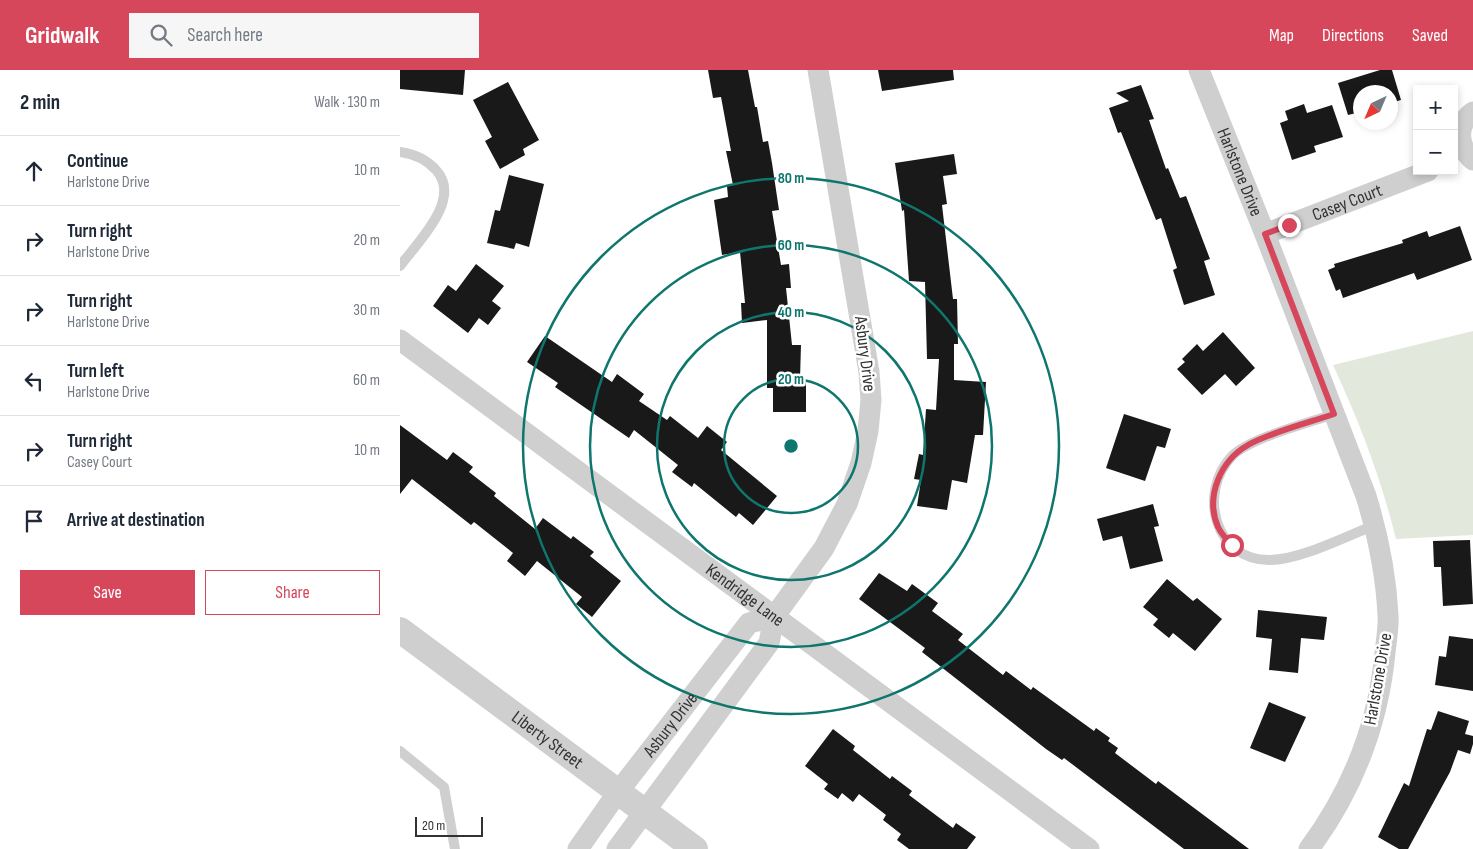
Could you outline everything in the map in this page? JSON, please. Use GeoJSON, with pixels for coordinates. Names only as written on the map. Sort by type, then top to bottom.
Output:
{"type":"FeatureCollection","features":[{"type":"Feature","properties":{"kind":"street","name":"Asbury Drive"},"geometry":{"type":"LineString","coordinates":[[617,849],[646,812],[768,643],[774,617],[824,548],[847,504],[868,431],[871,400],[864,339],[818,70]]}},
{"type":"Feature","properties":{"kind":"street","name":"Harlstone Drive"},"geometry":{"type":"LineString","coordinates":[[1199,70],[1265,234],[1334,414],[1375,525],[1384,569],[1388,618],[1379,696],[1358,764],[1333,814],[1309,849]]}},
{"type":"Feature","properties":{"kind":"street"},"geometry":{"type":"LineString","coordinates":[[1464,158],[1460,134],[1463,124],[1473,112]]}},
{"type":"Feature","properties":{"kind":"street","name":"Casey Court"},"geometry":{"type":"LineString","coordinates":[[1265,234],[1418,175]]}},
{"type":"Feature","properties":{"kind":"street","name":"Kendridge Lane"},"geometry":{"type":"LineString","coordinates":[[400,340],[1089,849]]}},
{"type":"Feature","properties":{"kind":"street","name":"Asbury Drive"},"geometry":{"type":"LineString","coordinates":[[578,849],[618,792],[749,623],[774,617]]}},
{"type":"Feature","properties":{"kind":"street","name":"Liberty Street"},"geometry":{"type":"LineString","coordinates":[[400,630],[695,849]]}},
{"type":"Feature","properties":{"kind":"lane"},"geometry":{"type":"LineString","coordinates":[[400,152],[413,154],[429,162],[440,175],[445,191],[442,206],[436,218],[400,266]]}},
{"type":"Feature","properties":{"kind":"lane"},"geometry":{"type":"LineString","coordinates":[[1334,414],[1249,445],[1233,456],[1222,469],[1215,488],[1213,508],[1218,528],[1232,545],[1249,556],[1268,560],[1286,559],[1375,525]]}},
{"type":"Feature","properties":{"kind":"lane"},"geometry":{"type":"LineString","coordinates":[[400,751],[444,787],[454,849]]}},
{"type":"Feature","properties":{"kind":"shaded area"},"geometry":{"type":"Polygon","coordinates":[[[1473,331],[1473,535],[1396,539],[1369,450],[1333,365],[1473,331]]]}},
{"type":"Feature","properties":{"kind":"building"},"geometry":{"type":"Polygon","coordinates":[[[400,70],[465,70],[463,95],[400,89],[400,70]]]}},
{"type":"Feature","properties":{"kind":"building"},"geometry":{"type":"Polygon","coordinates":[[[708,70],[748,70],[763,142],[768,141],[772,163],[779,210],[772,211],[781,265],[789,264],[791,288],[786,288],[792,345],[801,345],[800,379],[806,379],[806,412],[773,412],[773,388],[767,388],[767,320],[742,323],[741,303],[745,303],[740,252],[722,255],[714,200],[728,197],[727,186],[733,185],[726,151],[731,151],[721,97],[713,98],[708,70]]]}},
{"type":"Feature","properties":{"kind":"building"},"geometry":{"type":"Polygon","coordinates":[[[878,70],[953,70],[954,80],[882,91],[878,70]]]}},
{"type":"Feature","properties":{"kind":"building"},"geometry":{"type":"Polygon","coordinates":[[[1380,70],[1392,70],[1396,85],[1353,85],[1353,114],[1348,115],[1338,83],[1380,70]]]}},
{"type":"Feature","properties":{"kind":"building"},"geometry":{"type":"Polygon","coordinates":[[[508,82],[539,140],[523,149],[525,155],[500,169],[485,141],[492,137],[473,100],[508,82]]]}},
{"type":"Feature","properties":{"kind":"building"},"geometry":{"type":"Polygon","coordinates":[[[1141,85],[1154,119],[1149,120],[1166,169],[1168,168],[1180,198],[1186,196],[1210,259],[1204,261],[1215,295],[1184,305],[1173,270],[1177,268],[1161,218],[1156,220],[1121,132],[1118,133],[1109,108],[1129,101],[1116,93],[1141,85]]]}},
{"type":"Feature","properties":{"kind":"building"},"geometry":{"type":"Polygon","coordinates":[[[1398,90],[1401,100],[1398,101],[1398,90]]]}},
{"type":"Feature","properties":{"kind":"building"},"geometry":{"type":"Polygon","coordinates":[[[1304,104],[1307,113],[1332,105],[1343,137],[1314,146],[1316,152],[1292,160],[1280,123],[1288,120],[1285,111],[1304,104]]]}},
{"type":"Feature","properties":{"kind":"building"},"geometry":{"type":"Polygon","coordinates":[[[954,154],[957,174],[943,176],[947,204],[942,205],[953,299],[957,299],[958,344],[954,344],[954,380],[986,382],[983,435],[975,435],[967,483],[952,480],[947,510],[917,506],[921,480],[914,479],[919,454],[923,455],[926,409],[936,410],[939,359],[927,359],[925,282],[909,281],[904,210],[902,211],[895,163],[954,154]]]}},
{"type":"Feature","properties":{"kind":"building"},"geometry":{"type":"Polygon","coordinates":[[[509,175],[544,184],[529,247],[516,243],[514,249],[487,243],[495,210],[500,211],[509,175]]]}},
{"type":"Feature","properties":{"kind":"building"},"geometry":{"type":"Polygon","coordinates":[[[1460,226],[1472,260],[1417,280],[1414,273],[1343,298],[1340,289],[1336,291],[1328,270],[1335,267],[1334,264],[1403,243],[1402,240],[1427,231],[1429,237],[1460,226]]]}},
{"type":"Feature","properties":{"kind":"building"},"geometry":{"type":"Polygon","coordinates":[[[476,264],[504,286],[492,301],[501,308],[488,325],[479,318],[468,333],[433,306],[448,285],[456,291],[476,264]]]}},
{"type":"Feature","properties":{"kind":"building"},"geometry":{"type":"Polygon","coordinates":[[[1223,332],[1255,368],[1236,386],[1225,374],[1202,395],[1177,369],[1185,362],[1182,359],[1197,344],[1203,351],[1223,332]]]}},
{"type":"Feature","properties":{"kind":"building"},"geometry":{"type":"Polygon","coordinates":[[[545,336],[612,382],[617,374],[644,394],[639,401],[667,420],[670,416],[698,438],[707,426],[727,442],[721,450],[777,496],[753,525],[739,513],[736,517],[694,483],[692,487],[672,472],[678,465],[634,430],[629,438],[555,387],[558,383],[527,362],[545,336]]]}},
{"type":"Feature","properties":{"kind":"building"},"geometry":{"type":"Polygon","coordinates":[[[1124,414],[1171,429],[1165,448],[1157,446],[1145,481],[1106,468],[1124,414]]]}},
{"type":"Feature","properties":{"kind":"building"},"geometry":{"type":"Polygon","coordinates":[[[400,425],[447,460],[453,452],[473,467],[469,472],[496,493],[494,496],[535,529],[543,518],[571,539],[573,536],[594,552],[590,556],[621,581],[592,617],[576,604],[582,597],[537,561],[525,576],[507,561],[513,553],[474,522],[471,525],[412,479],[400,494],[400,425]]]}},
{"type":"Feature","properties":{"kind":"building"},"geometry":{"type":"Polygon","coordinates":[[[1153,504],[1159,526],[1154,527],[1163,561],[1130,569],[1122,536],[1103,541],[1097,519],[1153,504]]]}},
{"type":"Feature","properties":{"kind":"building"},"geometry":{"type":"Polygon","coordinates":[[[1470,540],[1473,604],[1443,606],[1441,567],[1434,567],[1433,541],[1470,540]]]}},
{"type":"Feature","properties":{"kind":"building"},"geometry":{"type":"Polygon","coordinates":[[[879,573],[907,591],[912,584],[938,603],[932,611],[963,634],[958,640],[1003,675],[1006,671],[1031,690],[1033,687],[1094,731],[1096,728],[1110,738],[1108,741],[1118,748],[1115,753],[1156,784],[1158,781],[1249,849],[1184,849],[1064,758],[1062,760],[1046,749],[922,652],[925,648],[859,599],[879,573]]]}},
{"type":"Feature","properties":{"kind":"building"},"geometry":{"type":"Polygon","coordinates":[[[1167,579],[1193,601],[1197,598],[1222,619],[1195,651],[1173,633],[1169,638],[1153,625],[1158,619],[1143,607],[1167,579]]]}},
{"type":"Feature","properties":{"kind":"building"},"geometry":{"type":"Polygon","coordinates":[[[1258,610],[1327,617],[1324,640],[1301,638],[1298,673],[1269,670],[1272,639],[1256,637],[1258,610]]]}},
{"type":"Feature","properties":{"kind":"building"},"geometry":{"type":"Polygon","coordinates":[[[1449,636],[1473,639],[1473,691],[1435,685],[1439,656],[1446,657],[1449,636]]]}},
{"type":"Feature","properties":{"kind":"building"},"geometry":{"type":"Polygon","coordinates":[[[1269,702],[1306,717],[1285,762],[1250,748],[1269,702]]]}},
{"type":"Feature","properties":{"kind":"building"},"geometry":{"type":"Polygon","coordinates":[[[1438,711],[1469,721],[1465,734],[1473,736],[1473,744],[1470,754],[1458,750],[1450,772],[1408,849],[1399,849],[1378,837],[1404,783],[1409,786],[1427,729],[1431,730],[1438,711]]]}},
{"type":"Feature","properties":{"kind":"building"},"geometry":{"type":"Polygon","coordinates":[[[833,729],[855,746],[853,750],[890,779],[892,776],[912,791],[909,795],[953,828],[956,823],[976,837],[967,849],[909,849],[897,840],[901,834],[883,820],[886,815],[859,794],[853,802],[842,793],[838,799],[824,789],[828,784],[805,766],[833,729]]]}},
{"type":"Feature","properties":{"kind":"route"},"geometry":{"type":"LineString","coordinates":[[1232,545],[1218,528],[1213,508],[1215,488],[1222,469],[1233,456],[1249,445],[1334,414],[1265,234],[1289,225]]}}]}
